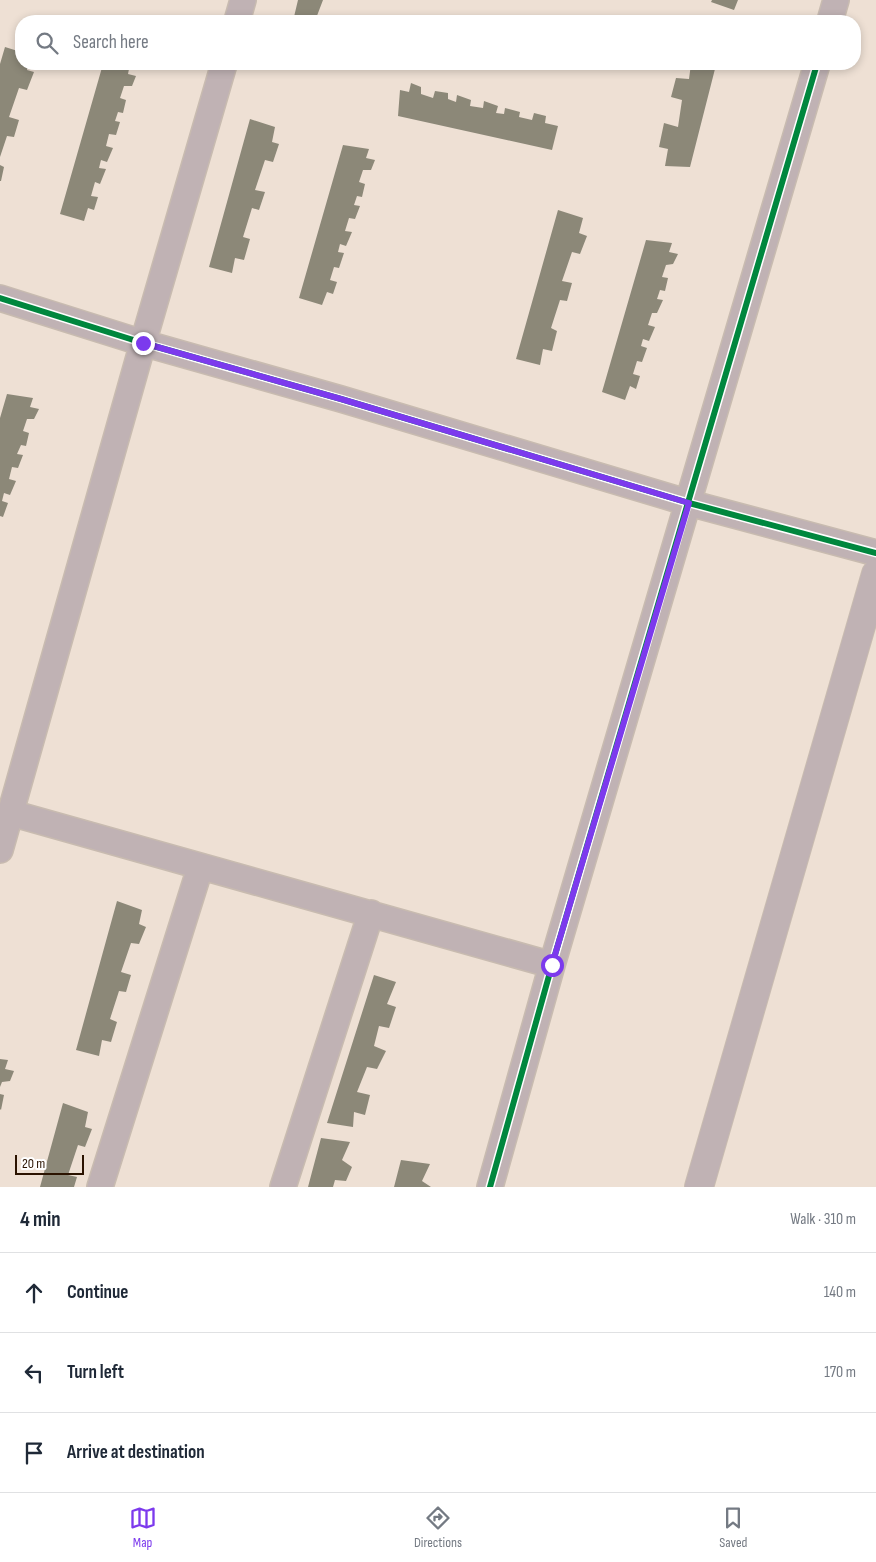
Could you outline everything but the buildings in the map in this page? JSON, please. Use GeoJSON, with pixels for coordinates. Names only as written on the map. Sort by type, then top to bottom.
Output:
{"type":"FeatureCollection","features":[{"type":"Feature","properties":{"kind":"street"},"geometry":{"type":"LineString","coordinates":[[239,15],[243,0]]}},
{"type":"Feature","properties":{"kind":"street"},"geometry":{"type":"LineString","coordinates":[[832,15],[836,0]]}},
{"type":"Feature","properties":{"kind":"street"},"geometry":{"type":"LineString","coordinates":[[0,850],[222,70]]}},
{"type":"Feature","properties":{"kind":"street"},"geometry":{"type":"LineString","coordinates":[[490,1187],[552,965],[815,70]]}},
{"type":"Feature","properties":{"kind":"street"},"geometry":{"type":"LineString","coordinates":[[0,298],[143,343],[350,402],[689,503],[876,553]]}},
{"type":"Feature","properties":{"kind":"street"},"geometry":{"type":"LineString","coordinates":[[699,1187],[876,574]]}},
{"type":"Feature","properties":{"kind":"street"},"geometry":{"type":"LineString","coordinates":[[718,1187],[876,636]]}},
{"type":"Feature","properties":{"kind":"street"},"geometry":{"type":"LineString","coordinates":[[11,813],[200,868],[372,913],[552,965]]}},
{"type":"Feature","properties":{"kind":"street"},"geometry":{"type":"LineString","coordinates":[[100,1187],[200,868]]}},
{"type":"Feature","properties":{"kind":"street"},"geometry":{"type":"LineString","coordinates":[[283,1187],[372,913]]}},
{"type":"Feature","properties":{"kind":"cycle path"},"geometry":{"type":"LineString","coordinates":[[490,1187],[552,965],[815,70]]}},
{"type":"Feature","properties":{"kind":"cycle path"},"geometry":{"type":"LineString","coordinates":[[0,298],[143,343],[341,399],[689,503],[876,553]]}},
{"type":"Feature","properties":{"kind":"route"},"geometry":{"type":"LineString","coordinates":[[143,343],[341,399],[689,503],[552,965]]}}]}
